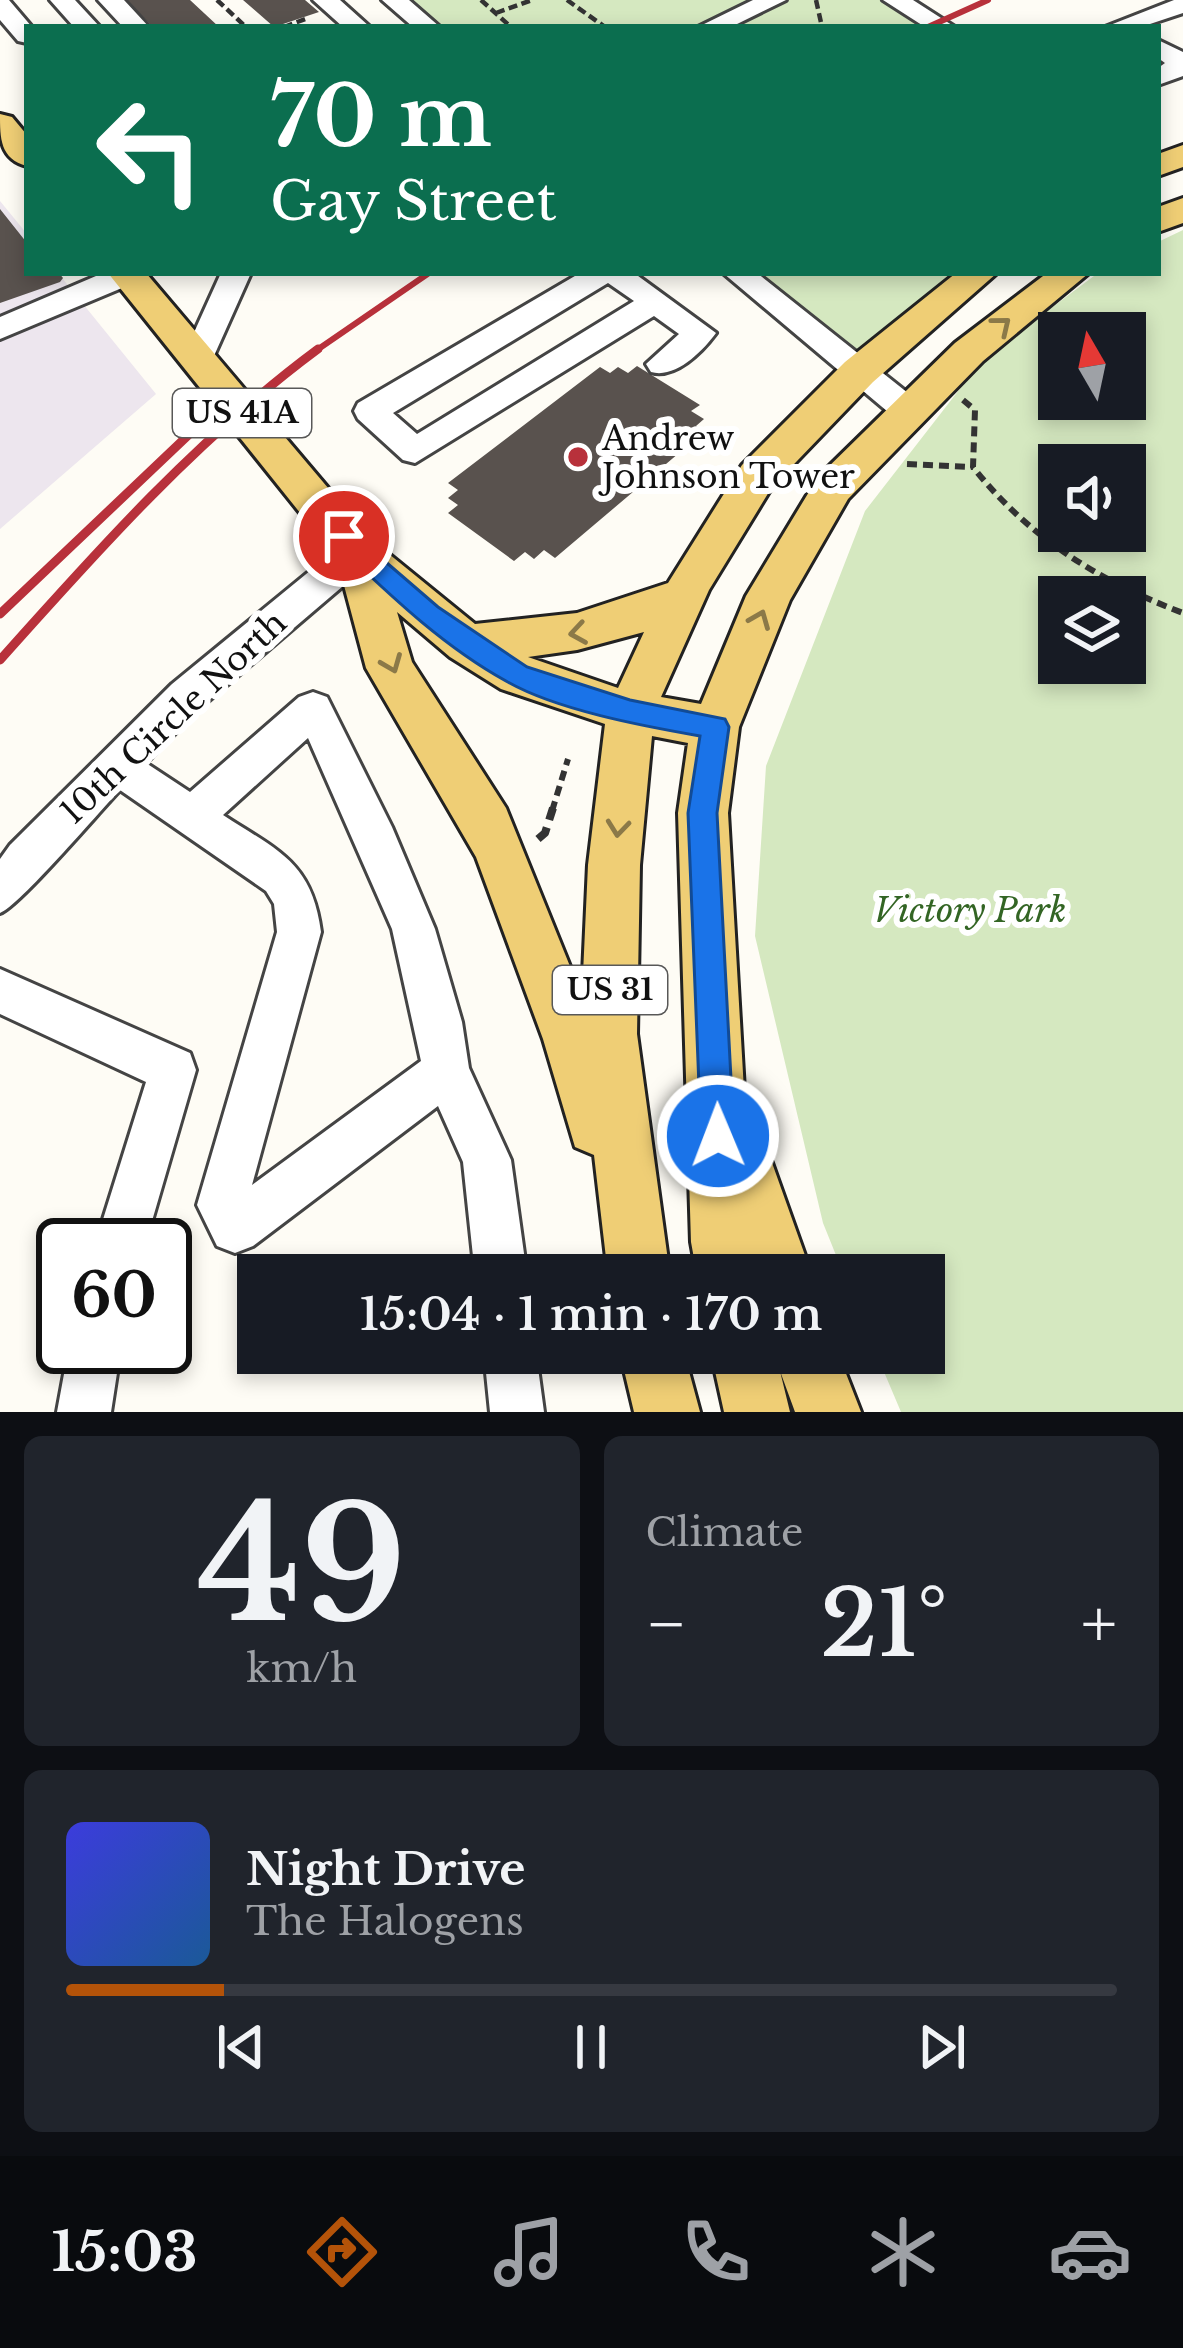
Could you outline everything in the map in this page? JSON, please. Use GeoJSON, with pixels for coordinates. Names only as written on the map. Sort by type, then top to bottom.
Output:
{"type":"FeatureCollection","features":[{"type":"Feature","properties":{"kind":"main road"},"geometry":{"type":"LineString","coordinates":[[0,124],[24,152]]}},
{"type":"Feature","properties":{"kind":"main road","name":"US 41A"},"geometry":{"type":"LineString","coordinates":[[130,276],[357,553],[466,644],[518,675],[630,712],[716,727]]}},
{"type":"Feature","properties":{"kind":"main road","name":"US 31"},"geometry":{"type":"LineString","coordinates":[[636,1254],[609,1034],[614,866],[630,712],[683,596],[757,476],[860,372],[975,276]]}},
{"type":"Feature","properties":{"kind":"main road","name":"US 31"},"geometry":{"type":"LineString","coordinates":[[724,1254],[703,813],[716,727],[769,596],[832,488],[968,352],[1067,276]]}},
{"type":"Feature","properties":{"kind":"main road"},"geometry":{"type":"LineString","coordinates":[[357,553],[390,668],[488,824],[502,857],[571,1040],[633,1254]]}},
{"type":"Feature","properties":{"kind":"main road"},"geometry":{"type":"LineString","coordinates":[[466,644],[603,628],[629,622],[683,596]]}},
{"type":"Feature","properties":{"kind":"main road"},"geometry":{"type":"LineString","coordinates":[[717,1094],[774,1254]]}},
{"type":"Feature","properties":{"kind":"main road"},"geometry":{"type":"LineString","coordinates":[[748,1374],[757,1412]]}},
{"type":"Feature","properties":{"kind":"main road"},"geometry":{"type":"LineString","coordinates":[[814,1374],[828,1412]]}},
{"type":"Feature","properties":{"kind":"street"},"geometry":{"type":"LineString","coordinates":[[62,0],[85,24]]}},
{"type":"Feature","properties":{"kind":"street"},"geometry":{"type":"LineString","coordinates":[[110,0],[134,24]]}},
{"type":"Feature","properties":{"kind":"street"},"geometry":{"type":"LineString","coordinates":[[325,0],[354,24]]}},
{"type":"Feature","properties":{"kind":"street"},"geometry":{"type":"LineString","coordinates":[[394,0],[424,24]]}},
{"type":"Feature","properties":{"kind":"street"},"geometry":{"type":"LineString","coordinates":[[717,24],[774,0]]}},
{"type":"Feature","properties":{"kind":"street"},"geometry":{"type":"LineString","coordinates":[[895,0],[938,24]]}},
{"type":"Feature","properties":{"kind":"street"},"geometry":{"type":"LineString","coordinates":[[1129,24],[1183,4]]}},
{"type":"Feature","properties":{"kind":"street"},"geometry":{"type":"LineString","coordinates":[[0,5],[24,33]]}},
{"type":"Feature","properties":{"kind":"street"},"geometry":{"type":"LineString","coordinates":[[1161,48],[1178,61],[1177,69],[1161,76]]}},
{"type":"Feature","properties":{"kind":"street"},"geometry":{"type":"LineString","coordinates":[[0,329],[123,276]]}},
{"type":"Feature","properties":{"kind":"street"},"geometry":{"type":"LineString","coordinates":[[198,359],[235,276]]}},
{"type":"Feature","properties":{"kind":"street"},"geometry":{"type":"LineString","coordinates":[[597,276],[370,411],[415,451],[655,302]]}},
{"type":"Feature","properties":{"kind":"street"},"geometry":{"type":"LineString","coordinates":[[618,276],[700,333],[662,364]]}},
{"type":"Feature","properties":{"kind":"street"},"geometry":{"type":"LineString","coordinates":[[742,276],[906,409]]}},
{"type":"Feature","properties":{"kind":"street","name":"10th Circle North"},"geometry":{"type":"LineString","coordinates":[[0,892],[25,859],[186,696],[357,553]]}},
{"type":"Feature","properties":{"kind":"street"},"geometry":{"type":"LineString","coordinates":[[194,814],[313,709],[398,880],[440,1008],[446,1070],[487,1160],[498,1254]]}},
{"type":"Feature","properties":{"kind":"street"},"geometry":{"type":"LineString","coordinates":[[116,765],[281,877],[295,899],[298,932],[222,1205],[235,1228],[446,1070]]}},
{"type":"Feature","properties":{"kind":"street"},"geometry":{"type":"LineString","coordinates":[[0,991],[173,1070],[128,1218]]}},
{"type":"Feature","properties":{"kind":"street"},"geometry":{"type":"LineString","coordinates":[[84,1412],[90,1374]]}},
{"type":"Feature","properties":{"kind":"street"},"geometry":{"type":"LineString","coordinates":[[512,1374],[517,1412]]}},
{"type":"Feature","properties":{"kind":"path"},"geometry":{"type":"LineString","coordinates":[[217,0],[244,24]]}},
{"type":"Feature","properties":{"kind":"path"},"geometry":{"type":"LineString","coordinates":[[482,0],[509,24]]}},
{"type":"Feature","properties":{"kind":"path"},"geometry":{"type":"LineString","coordinates":[[496,13],[532,0]]}},
{"type":"Feature","properties":{"kind":"path"},"geometry":{"type":"LineString","coordinates":[[567,0],[601,24]]}},
{"type":"Feature","properties":{"kind":"path"},"geometry":{"type":"LineString","coordinates":[[963,400],[975,410],[973,466]]}},
{"type":"Feature","properties":{"kind":"path"},"geometry":{"type":"LineString","coordinates":[[899,462],[926,470],[964,463],[973,466],[1013,515],[1068,559],[1111,584],[1183,613]]}},
{"type":"Feature","properties":{"kind":"path"},"geometry":{"type":"LineString","coordinates":[[526,849],[544,833],[568,759]]}},
{"type":"Feature","properties":{"kind":"shaded area"},"geometry":{"type":"Polygon","coordinates":[[[0,201],[24,230],[24,276],[60,276],[156,394],[0,529],[0,201]]]}},
{"type":"Feature","properties":{"kind":"green space"},"geometry":{"type":"Polygon","coordinates":[[[394,0],[895,0],[938,24],[424,24],[394,0]]]}},
{"type":"Feature","properties":{"kind":"green space","name":"Victory Park"},"geometry":{"type":"Polygon","coordinates":[[[1183,230],[1183,1412],[901,1412],[885,1374],[945,1374],[945,1254],[836,1254],[823,1223],[755,936],[766,766],[865,511],[983,359],[1038,318],[1038,420],[1146,420],[1146,312],[1046,312],[1094,276],[1161,276],[1161,241],[1183,230]]]}},
{"type":"Feature","properties":{"kind":"green space"},"geometry":{"type":"Polygon","coordinates":[[[742,276],[975,276],[859,372],[742,276]]]}},
{"type":"Feature","properties":{"kind":"building"},"geometry":{"type":"Polygon","coordinates":[[[126,0],[190,0],[216,24],[150,24],[126,0]]]}},
{"type":"Feature","properties":{"kind":"building"},"geometry":{"type":"Polygon","coordinates":[[[243,0],[305,0],[319,12],[283,24],[271,24],[243,0]]]}},
{"type":"Feature","properties":{"kind":"building"},"geometry":{"type":"Polygon","coordinates":[[[0,209],[24,239],[24,276],[63,278],[0,303],[0,209]]]}},
{"type":"Feature","properties":{"kind":"building","name":"Andrew Johnson Tower"},"geometry":{"type":"Polygon","coordinates":[[[637,366],[700,405],[691,411],[704,419],[696,426],[705,431],[555,558],[544,550],[534,559],[525,552],[514,561],[448,513],[458,505],[448,498],[458,490],[448,483],[600,367],[610,373],[618,367],[628,373],[637,366]]]}},
{"type":"Feature","properties":{"kind":"railway"},"geometry":{"type":"LineString","coordinates":[[935,24],[988,0]]}},
{"type":"Feature","properties":{"kind":"railway"},"geometry":{"type":"LineString","coordinates":[[315,351],[425,276]]}},
{"type":"Feature","properties":{"kind":"railway"},"geometry":{"type":"LineString","coordinates":[[0,660],[191,457],[315,351]]}},
{"type":"Feature","properties":{"kind":"railway"},"geometry":{"type":"LineString","coordinates":[[0,614],[200,424]]}},
{"type":"Feature","properties":{"kind":"place","name":"Andrew Johnson Tower"},"geometry":{"type":"Point","coordinates":[578,457]}},
{"type":"Feature","properties":{"kind":"route"},"geometry":{"type":"LineString","coordinates":[[344,536],[357,553],[429,615],[518,675],[630,712],[716,727],[703,813],[718,1136]]}}]}
